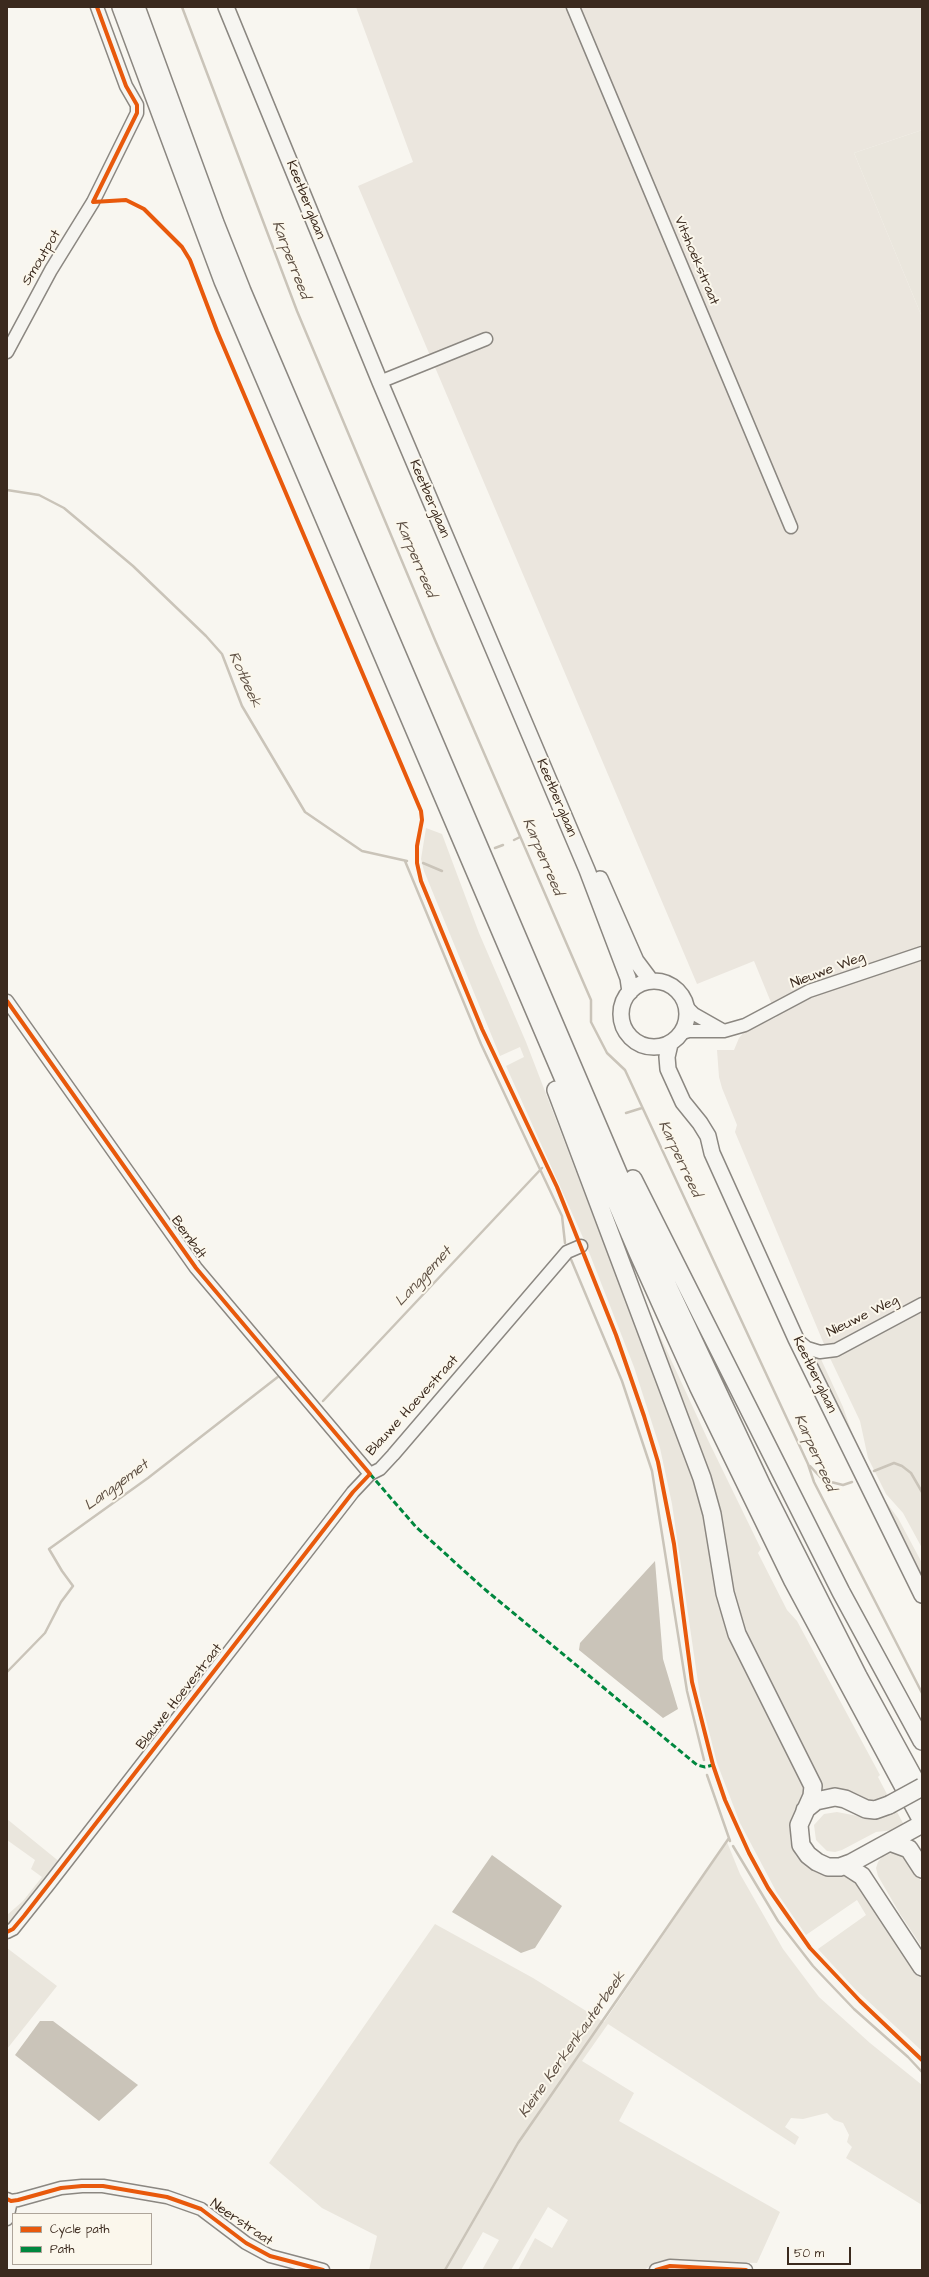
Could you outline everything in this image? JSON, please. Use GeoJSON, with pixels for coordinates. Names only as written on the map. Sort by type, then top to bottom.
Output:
{"type":"FeatureCollection","features":[{"type":"Feature","properties":{"kind":"highway"},"geometry":{"type":"LineString","coordinates":[[121,7],[222,281],[638,1253],[740,1474],[834,1659],[922,1820]]}},
{"type":"Feature","properties":{"kind":"highway"},"geometry":{"type":"LineString","coordinates":[[136,7],[207,201],[242,291],[650,1248],[762,1486],[847,1655],[922,1793]]}},
{"type":"Feature","properties":{"kind":"highway"},"geometry":{"type":"LineString","coordinates":[[544,1036],[543,1056],[702,1478],[712,1514],[725,1593],[737,1634],[813,1786],[812,1796],[799,1825],[798,1834],[801,1845],[808,1855],[828,1867],[845,1866],[922,1824]]}},
{"type":"Feature","properties":{"kind":"highway"},"geometry":{"type":"LineString","coordinates":[[592,1110],[609,1129],[649,1214],[776,1465],[922,1741]]}},
{"type":"Feature","properties":{"kind":"highway"},"geometry":{"type":"LineString","coordinates":[[805,1810],[816,1801],[835,1797],[871,1810],[875,1810],[889,1805],[922,1787]]}},
{"type":"Feature","properties":{"kind":"highway"},"geometry":{"type":"LineString","coordinates":[[890,1842],[909,1849],[922,1869]]}},
{"type":"Feature","properties":{"kind":"highway"},"geometry":{"type":"LineString","coordinates":[[872,1852],[871,1872],[900,1921],[922,1954]]}},
{"type":"Feature","properties":{"kind":"highway"},"geometry":{"type":"LineString","coordinates":[[845,1866],[862,1876],[922,1967]]}},
{"type":"Feature","properties":{"kind":"main road","name":"Keetberglaan"},"geometry":{"type":"LineString","coordinates":[[226,7],[380,382],[587,870],[628,978],[630,992]]}},
{"type":"Feature","properties":{"kind":"main road","name":"Keetberglaan"},"geometry":{"type":"LineString","coordinates":[[233,7],[386,379],[636,961],[651,981]]}},
{"type":"Feature","properties":{"kind":"main road"},"geometry":{"type":"LineString","coordinates":[[651,981],[672,986],[682,996],[687,1007],[687,1020],[682,1033],[670,1044],[657,1047],[644,1045],[628,1034],[622,1023],[622,1007],[630,992],[639,985],[651,981]]}},
{"type":"Feature","properties":{"kind":"main road","name":"Keetberglaan"},"geometry":{"type":"LineString","coordinates":[[670,1044],[667,1057],[668,1069],[683,1102],[700,1123],[708,1136],[712,1153],[796,1339],[922,1595]]}},
{"type":"Feature","properties":{"kind":"main road","name":"Keetberglaan"},"geometry":{"type":"LineString","coordinates":[[644,1045],[659,1065],[686,1120],[712,1153]]}},
{"type":"Feature","properties":{"kind":"street","name":"Smoutpot"},"geometry":{"type":"LineString","coordinates":[[7,352],[51,270],[93,202],[137,113],[137,105],[126,86],[97,7]]}},
{"type":"Feature","properties":{"kind":"street","name":"Vitshoekstraat"},"geometry":{"type":"LineString","coordinates":[[573,7],[791,527]]}},
{"type":"Feature","properties":{"kind":"street"},"geometry":{"type":"LineString","coordinates":[[386,379],[486,339]]}},
{"type":"Feature","properties":{"kind":"street","name":"Nieuwe Weg"},"geometry":{"type":"LineString","coordinates":[[682,1033],[689,1031],[724,1031],[745,1025],[809,991],[922,953]]}},
{"type":"Feature","properties":{"kind":"street","name":"Bembdt"},"geometry":{"type":"LineString","coordinates":[[7,1001],[196,1268],[370,1474]]}},
{"type":"Feature","properties":{"kind":"street"},"geometry":{"type":"LineString","coordinates":[[687,1007],[694,1014],[724,1031]]}},
{"type":"Feature","properties":{"kind":"street","name":"Blauwe Hoevestraat"},"geometry":{"type":"LineString","coordinates":[[7,1932],[13,1929],[24,1916],[353,1492],[370,1474],[380,1469],[394,1455],[567,1252],[581,1246]]}},
{"type":"Feature","properties":{"kind":"street","name":"Nieuwe Weg"},"geometry":{"type":"LineString","coordinates":[[796,1339],[807,1348],[820,1352],[836,1350],[922,1304]]}},
{"type":"Feature","properties":{"kind":"street","name":"Neerstraat"},"geometry":{"type":"LineString","coordinates":[[9,2200],[61,2188],[82,2186],[103,2186],[167,2197],[201,2209],[246,2242],[270,2256],[323,2270]]}},
{"type":"Feature","properties":{"kind":"street"},"geometry":{"type":"LineString","coordinates":[[7,2219],[9,2200]]}},
{"type":"Feature","properties":{"kind":"street"},"geometry":{"type":"LineString","coordinates":[[656,2270],[670,2266],[746,2270]]}},
{"type":"Feature","properties":{"kind":"shaded area"},"geometry":{"type":"Polygon","coordinates":[[[356,7],[922,7],[922,130],[854,153],[922,317],[922,1309],[829,1356],[735,1132],[737,1125],[719,1077],[717,1050],[734,1050],[739,1038],[744,1032],[777,1017],[754,961],[697,984],[358,186],[413,162],[356,7]]]}},
{"type":"Feature","properties":{"kind":"shaded area"},"geometry":{"type":"Polygon","coordinates":[[[922,130],[922,317],[854,153],[922,130]]]}},
{"type":"Feature","properties":{"kind":"shaded area"},"geometry":{"type":"Polygon","coordinates":[[[426,828],[442,834],[479,933],[526,1042],[689,1460],[704,1511],[728,1631],[741,1662],[805,1785],[804,1794],[791,1819],[790,1841],[796,1856],[804,1864],[816,1872],[830,1876],[853,1877],[922,1974],[922,2051],[855,1989],[818,1949],[866,1915],[857,1900],[806,1935],[777,1893],[740,1823],[717,1763],[700,1696],[672,1504],[660,1448],[634,1367],[585,1242],[506,1066],[524,1057],[520,1047],[500,1056],[424,871],[421,859],[426,828]]]}},
{"type":"Feature","properties":{"kind":"shaded area"},"geometry":{"type":"Polygon","coordinates":[[[625,1260],[708,1440],[761,1549],[758,1553],[787,1610],[797,1621],[880,1775],[878,1777],[888,1796],[879,1802],[870,1802],[850,1791],[833,1788],[822,1789],[751,1655],[625,1260]]]}},
{"type":"Feature","properties":{"kind":"shaded area"},"geometry":{"type":"Polygon","coordinates":[[[922,1309],[922,1548],[903,1513],[886,1494],[868,1458],[860,1421],[829,1356],[922,1309]]]}},
{"type":"Feature","properties":{"kind":"shaded area"},"geometry":{"type":"Polygon","coordinates":[[[820,1357],[843,1407],[857,1447],[883,1498],[898,1518],[922,1563],[922,1580],[814,1362],[820,1357]]]}},
{"type":"Feature","properties":{"kind":"shaded area"},"geometry":{"type":"Polygon","coordinates":[[[655,1561],[663,1659],[678,1709],[663,1718],[579,1650],[580,1643],[655,1561]]]}},
{"type":"Feature","properties":{"kind":"shaded area"},"geometry":{"type":"Polygon","coordinates":[[[896,1810],[904,1825],[903,1829],[876,1832],[842,1850],[835,1852],[827,1851],[816,1840],[814,1825],[824,1814],[837,1812],[868,1818],[896,1810]]]}},
{"type":"Feature","properties":{"kind":"shaded area"},"geometry":{"type":"Polygon","coordinates":[[[7,1819],[61,1863],[7,1929],[7,1915],[23,1901],[42,1877],[31,1869],[35,1860],[7,1840],[7,1819]]]}},
{"type":"Feature","properties":{"kind":"shaded area"},"geometry":{"type":"Polygon","coordinates":[[[727,1842],[740,1874],[783,1949],[819,1997],[870,2043],[922,2085],[922,2205],[846,2158],[852,2147],[847,2142],[849,2135],[843,2123],[834,2120],[827,2113],[803,2119],[791,2118],[785,2127],[799,2137],[795,2145],[608,2024],[582,2061],[634,2093],[619,2121],[780,2212],[757,2263],[664,2260],[656,2262],[644,2270],[518,2270],[535,2238],[552,2248],[568,2220],[548,2207],[511,2270],[482,2270],[499,2240],[483,2232],[461,2270],[369,2270],[377,2236],[322,2208],[269,2163],[435,1924],[533,1978],[604,2022],[727,1842]]]}},
{"type":"Feature","properties":{"kind":"shaded area"},"geometry":{"type":"Polygon","coordinates":[[[897,1851],[907,1858],[922,1883],[922,1947],[900,1914],[878,1876],[876,1868],[878,1862],[885,1853],[897,1851]]]}},
{"type":"Feature","properties":{"kind":"shaded area"},"geometry":{"type":"Polygon","coordinates":[[[492,1855],[562,1906],[535,1948],[521,1953],[452,1912],[492,1855]]]}},
{"type":"Feature","properties":{"kind":"shaded area"},"geometry":{"type":"Polygon","coordinates":[[[7,1948],[57,1986],[7,2049],[7,1948]]]}},
{"type":"Feature","properties":{"kind":"shaded area"},"geometry":{"type":"Polygon","coordinates":[[[40,2021],[53,2021],[138,2085],[99,2121],[15,2055],[40,2021]]]}},
{"type":"Feature","properties":{"kind":"waterway","name":"Karperreed"},"geometry":{"type":"LineString","coordinates":[[182,7],[297,311],[435,640],[591,1000],[591,1022],[607,1053],[625,1070],[808,1464],[814,1482],[922,1693]]}},
{"type":"Feature","properties":{"kind":"waterway","name":"Rotbeek"},"geometry":{"type":"LineString","coordinates":[[7,490],[39,495],[64,508],[133,566],[206,636],[222,654],[242,706],[305,812],[362,851],[407,861]]}},
{"type":"Feature","properties":{"kind":"waterway","name":"Rotbeek"},"geometry":{"type":"LineString","coordinates":[[514,840],[520,837]]}},
{"type":"Feature","properties":{"kind":"waterway","name":"Rotbeek"},"geometry":{"type":"LineString","coordinates":[[495,848],[503,845]]}},
{"type":"Feature","properties":{"kind":"waterway"},"geometry":{"type":"LineString","coordinates":[[405,861],[481,1044],[562,1216],[565,1243]]}},
{"type":"Feature","properties":{"kind":"waterway","name":"Rotbeek"},"geometry":{"type":"LineString","coordinates":[[423,863],[442,871]]}},
{"type":"Feature","properties":{"kind":"waterway","name":"Langgemet"},"geometry":{"type":"LineString","coordinates":[[626,1113],[642,1108]]}},
{"type":"Feature","properties":{"kind":"waterway","name":"Langgemet"},"geometry":{"type":"LineString","coordinates":[[323,1401],[542,1168]]}},
{"type":"Feature","properties":{"kind":"waterway"},"geometry":{"type":"LineString","coordinates":[[570,1257],[622,1381],[652,1471],[687,1691],[704,1760]]}},
{"type":"Feature","properties":{"kind":"waterway","name":"Langgemet"},"geometry":{"type":"LineString","coordinates":[[7,1672],[45,1633],[61,1602],[73,1586],[49,1549],[148,1478],[279,1376],[292,1390]]}},
{"type":"Feature","properties":{"kind":"waterway"},"geometry":{"type":"LineString","coordinates":[[874,1471],[894,1463],[902,1466],[911,1473],[922,1492]]}},
{"type":"Feature","properties":{"kind":"waterway"},"geometry":{"type":"LineString","coordinates":[[810,1466],[823,1480],[843,1485],[852,1482]]}},
{"type":"Feature","properties":{"kind":"waterway"},"geometry":{"type":"LineString","coordinates":[[707,1775],[730,1841]]}},
{"type":"Feature","properties":{"kind":"waterway","name":"Kleine Kerkenkauterbeek"},"geometry":{"type":"LineString","coordinates":[[445,2270],[518,2143],[729,1838]]}},
{"type":"Feature","properties":{"kind":"waterway"},"geometry":{"type":"LineString","coordinates":[[733,1846],[778,1921],[813,1966],[854,2009],[908,2057],[922,2072]]}},
{"type":"Feature","properties":{"kind":"marked path"},"geometry":{"type":"LineString","coordinates":[[370,1474],[416,1527],[482,1587],[697,1765],[705,1767],[713,1765]]}},
{"type":"Feature","properties":{"kind":"cycle path"},"geometry":{"type":"LineString","coordinates":[[97,7],[126,86],[137,105],[137,113],[93,202],[126,200],[144,209],[182,247],[190,260],[217,331],[421,811],[422,820],[417,846],[417,863],[421,881],[482,1029],[557,1187],[616,1335],[644,1416],[658,1462],[674,1544],[692,1682],[713,1765],[725,1800],[749,1853],[768,1888],[810,1948],[860,2001],[922,2060]]}},
{"type":"Feature","properties":{"kind":"cycle path"},"geometry":{"type":"LineString","coordinates":[[7,1001],[196,1268],[370,1474],[353,1492],[24,1916],[13,1929],[7,1932]]}},
{"type":"Feature","properties":{"kind":"cycle path"},"geometry":{"type":"LineString","coordinates":[[7,2199],[11,2201],[18,2200],[61,2188],[82,2186],[103,2186],[167,2197],[201,2209],[246,2243],[270,2256],[323,2270]]}},
{"type":"Feature","properties":{"kind":"cycle path"},"geometry":{"type":"LineString","coordinates":[[656,2270],[670,2266],[746,2270]]}}]}
